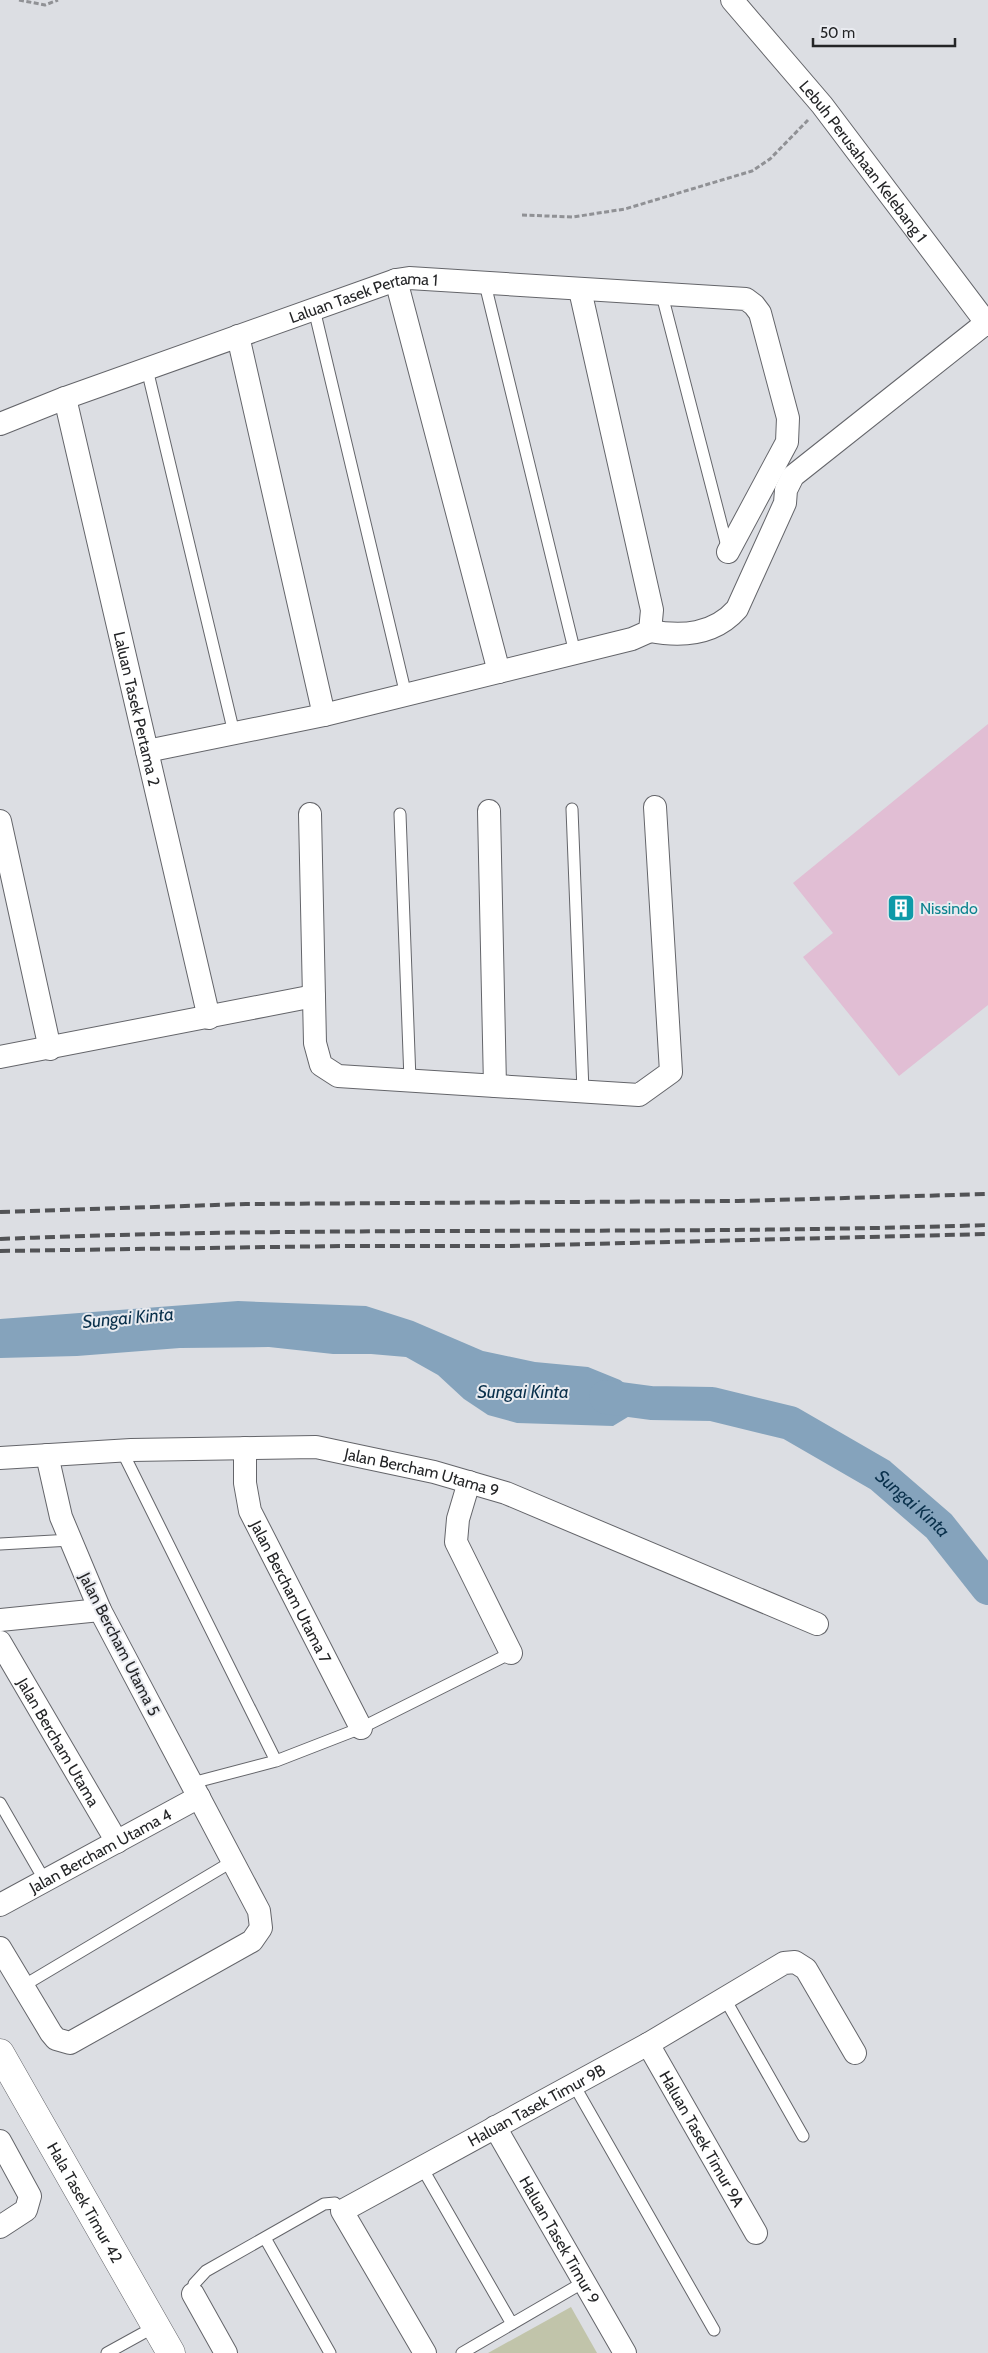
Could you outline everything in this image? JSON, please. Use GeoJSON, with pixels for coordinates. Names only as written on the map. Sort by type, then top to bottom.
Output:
{"type":"FeatureCollection","features":[{"type":"Feature","properties":{"kind":"street","name":"Lebuh Perusahaan Kelebang 1"},"geometry":{"type":"LineString","coordinates":[[732,0],[822,105],[987,324]]}},
{"type":"Feature","properties":{"kind":"street","name":"Laluan Tasek Pertama 1"},"geometry":{"type":"LineString","coordinates":[[0,424],[65,398],[396,280],[409,278],[746,299],[760,313],[788,418],[787,442],[728,552]]}},
{"type":"Feature","properties":{"kind":"street"},"geometry":{"type":"LineString","coordinates":[[396,280],[499,672]]}},
{"type":"Feature","properties":{"kind":"street"},"geometry":{"type":"LineString","coordinates":[[580,290],[652,610],[650,631]]}},
{"type":"Feature","properties":{"kind":"street"},"geometry":{"type":"LineString","coordinates":[[147,751],[324,715],[632,639],[650,631],[670,635],[693,634],[716,627],[730,617],[737,609],[785,504],[786,490],[793,476],[987,324]]}},
{"type":"Feature","properties":{"kind":"street"},"geometry":{"type":"LineString","coordinates":[[238,336],[324,715]]}},
{"type":"Feature","properties":{"kind":"street","name":"Laluan Tasek Pertama 2"},"geometry":{"type":"LineString","coordinates":[[65,398],[208,1018]]}},
{"type":"Feature","properties":{"kind":"street"},"geometry":{"type":"LineString","coordinates":[[310,814],[316,1043],[321,1065],[338,1076],[639,1095],[671,1072],[655,807]]}},
{"type":"Feature","properties":{"kind":"street"},"geometry":{"type":"LineString","coordinates":[[489,811],[495,1086]]}},
{"type":"Feature","properties":{"kind":"street"},"geometry":{"type":"LineString","coordinates":[[0,821],[50,1048]]}},
{"type":"Feature","properties":{"kind":"street"},"geometry":{"type":"LineString","coordinates":[[0,1057],[314,996]]}},
{"type":"Feature","properties":{"kind":"street","name":"Jalan Bercham Utama 9"},"geometry":{"type":"LineString","coordinates":[[0,1458],[122,1451],[316,1447],[434,1472],[506,1493],[817,1624]]}},
{"type":"Feature","properties":{"kind":"street","name":"Jalan Bercham Utama 7"},"geometry":{"type":"LineString","coordinates":[[245,1448],[246,1482],[250,1511],[361,1728]]}},
{"type":"Feature","properties":{"kind":"street","name":"Jalan Bercham Utama 5"},"geometry":{"type":"LineString","coordinates":[[23,1986],[51,2033],[63,2042],[78,2040],[252,1941],[261,1928],[259,1911],[100,1610],[57,1503],[47,1455]]}},
{"type":"Feature","properties":{"kind":"street"},"geometry":{"type":"LineString","coordinates":[[469,1482],[458,1519],[456,1542],[511,1652]]}},
{"type":"Feature","properties":{"kind":"street"},"geometry":{"type":"LineString","coordinates":[[0,1620],[100,1610]]}},
{"type":"Feature","properties":{"kind":"street","name":"Jalan Bercham Utama"},"geometry":{"type":"LineString","coordinates":[[0,1642],[117,1842]]}},
{"type":"Feature","properties":{"kind":"street","name":"Jalan Bercham Utama 4"},"geometry":{"type":"LineString","coordinates":[[0,1905],[117,1842],[196,1790]]}},
{"type":"Feature","properties":{"kind":"street"},"geometry":{"type":"LineString","coordinates":[[0,1948],[23,1986]]}},
{"type":"Feature","properties":{"kind":"street","name":"Haluan Tasek Timur 9B"},"geometry":{"type":"LineString","coordinates":[[342,2211],[421,2166],[648,2044],[780,1965],[795,1962],[806,1969],[856,2053]]}},
{"type":"Feature","properties":{"kind":"street","name":"Haluan Tasek Timur 9A"},"geometry":{"type":"LineString","coordinates":[[648,2044],[756,2233]]}},
{"type":"Feature","properties":{"kind":"street","name":"Hala Tasek Timur 42"},"geometry":{"type":"LineString","coordinates":[[0,2053],[171,2353]]}},
{"type":"Feature","properties":{"kind":"street","name":"Haluan Tasek Timur 9"},"geometry":{"type":"LineString","coordinates":[[494,2127],[625,2353]]}},
{"type":"Feature","properties":{"kind":"street"},"geometry":{"type":"LineString","coordinates":[[0,2140],[30,2196],[29,2204],[20,2216],[0,2227]]}},
{"type":"Feature","properties":{"kind":"street"},"geometry":{"type":"LineString","coordinates":[[342,2211],[425,2353]]}},
{"type":"Feature","properties":{"kind":"street"},"geometry":{"type":"LineString","coordinates":[[193,2294],[226,2353]]}},
{"type":"Feature","properties":{"kind":"lane"},"geometry":{"type":"LineString","coordinates":[[486,284],[575,653]]}},
{"type":"Feature","properties":{"kind":"lane"},"geometry":{"type":"LineString","coordinates":[[662,295],[728,552]]}},
{"type":"Feature","properties":{"kind":"lane"},"geometry":{"type":"LineString","coordinates":[[314,309],[406,694]]}},
{"type":"Feature","properties":{"kind":"lane"},"geometry":{"type":"LineString","coordinates":[[147,369],[234,733]]}},
{"type":"Feature","properties":{"kind":"lane"},"geometry":{"type":"LineString","coordinates":[[572,809],[583,1091]]}},
{"type":"Feature","properties":{"kind":"lane"},"geometry":{"type":"LineString","coordinates":[[400,814],[410,1080]]}},
{"type":"Feature","properties":{"kind":"lane"},"geometry":{"type":"LineString","coordinates":[[122,1451],[276,1761]]}},
{"type":"Feature","properties":{"kind":"lane"},"geometry":{"type":"LineString","coordinates":[[0,1544],[71,1540]]}},
{"type":"Feature","properties":{"kind":"lane"},"geometry":{"type":"LineString","coordinates":[[196,1790],[361,1728],[511,1652]]}},
{"type":"Feature","properties":{"kind":"lane"},"geometry":{"type":"LineString","coordinates":[[0,1803],[45,1881]]}},
{"type":"Feature","properties":{"kind":"lane"},"geometry":{"type":"LineString","coordinates":[[23,1986],[232,1861]]}},
{"type":"Feature","properties":{"kind":"lane"},"geometry":{"type":"LineString","coordinates":[[725,1999],[803,2136]]}},
{"type":"Feature","properties":{"kind":"lane"},"geometry":{"type":"LineString","coordinates":[[574,2085],[714,2330]]}},
{"type":"Feature","properties":{"kind":"lane"},"geometry":{"type":"LineString","coordinates":[[421,2166],[512,2324]]}},
{"type":"Feature","properties":{"kind":"lane"},"geometry":{"type":"LineString","coordinates":[[193,2294],[194,2284],[206,2271],[324,2204],[335,2203],[342,2211]]}},
{"type":"Feature","properties":{"kind":"lane"},"geometry":{"type":"LineString","coordinates":[[266,2238],[330,2353]]}},
{"type":"Feature","properties":{"kind":"lane"},"geometry":{"type":"LineString","coordinates":[[462,2353],[584,2282]]}},
{"type":"Feature","properties":{"kind":"lane"},"geometry":{"type":"LineString","coordinates":[[107,2353],[156,2326]]}},
{"type":"Feature","properties":{"kind":"path"},"geometry":{"type":"LineString","coordinates":[[19,0],[46,5],[58,0]]}},
{"type":"Feature","properties":{"kind":"path"},"geometry":{"type":"LineString","coordinates":[[522,215],[573,217],[625,209],[752,170],[770,159],[822,105]]}},
{"type":"Feature","properties":{"kind":"green space"},"geometry":{"type":"Polygon","coordinates":[[[571,2307],[597,2353],[488,2353],[571,2307]]]}},
{"type":"Feature","properties":{"kind":"water","name":"Sungai Kinta"},"geometry":{"type":"Polygon","coordinates":[[[238,1301],[366,1306],[413,1321],[483,1351],[535,1362],[588,1367],[620,1380],[651,1403],[613,1426],[517,1423],[488,1415],[464,1399],[438,1375],[406,1357],[371,1354],[333,1354],[269,1347],[180,1348],[77,1356],[0,1358],[0,1319],[238,1301]]]}},
{"type":"Feature","properties":{"kind":"building","name":"Nissindo"},"geometry":{"type":"Polygon","coordinates":[[[988,724],[988,1005],[899,1076],[803,957],[833,933],[793,883],[988,724]]]}},
{"type":"Feature","properties":{"kind":"waterway","name":"Sungai Kinta"},"geometry":{"type":"LineString","coordinates":[[606,1397],[651,1403],[712,1404],[790,1423],[880,1475],[939,1526],[988,1588]]}},
{"type":"Feature","properties":{"kind":"railway"},"geometry":{"type":"LineString","coordinates":[[0,1212],[246,1204],[738,1201],[988,1194]]}},
{"type":"Feature","properties":{"kind":"railway"},"geometry":{"type":"LineString","coordinates":[[0,1239],[247,1232],[741,1230],[988,1225]]}},
{"type":"Feature","properties":{"kind":"railway"},"geometry":{"type":"LineString","coordinates":[[0,1251],[341,1246],[505,1246],[988,1234]]}},
{"type":"Feature","properties":{"kind":"place","name":"Nissindo"},"geometry":{"type":"Point","coordinates":[901,908]}}]}
